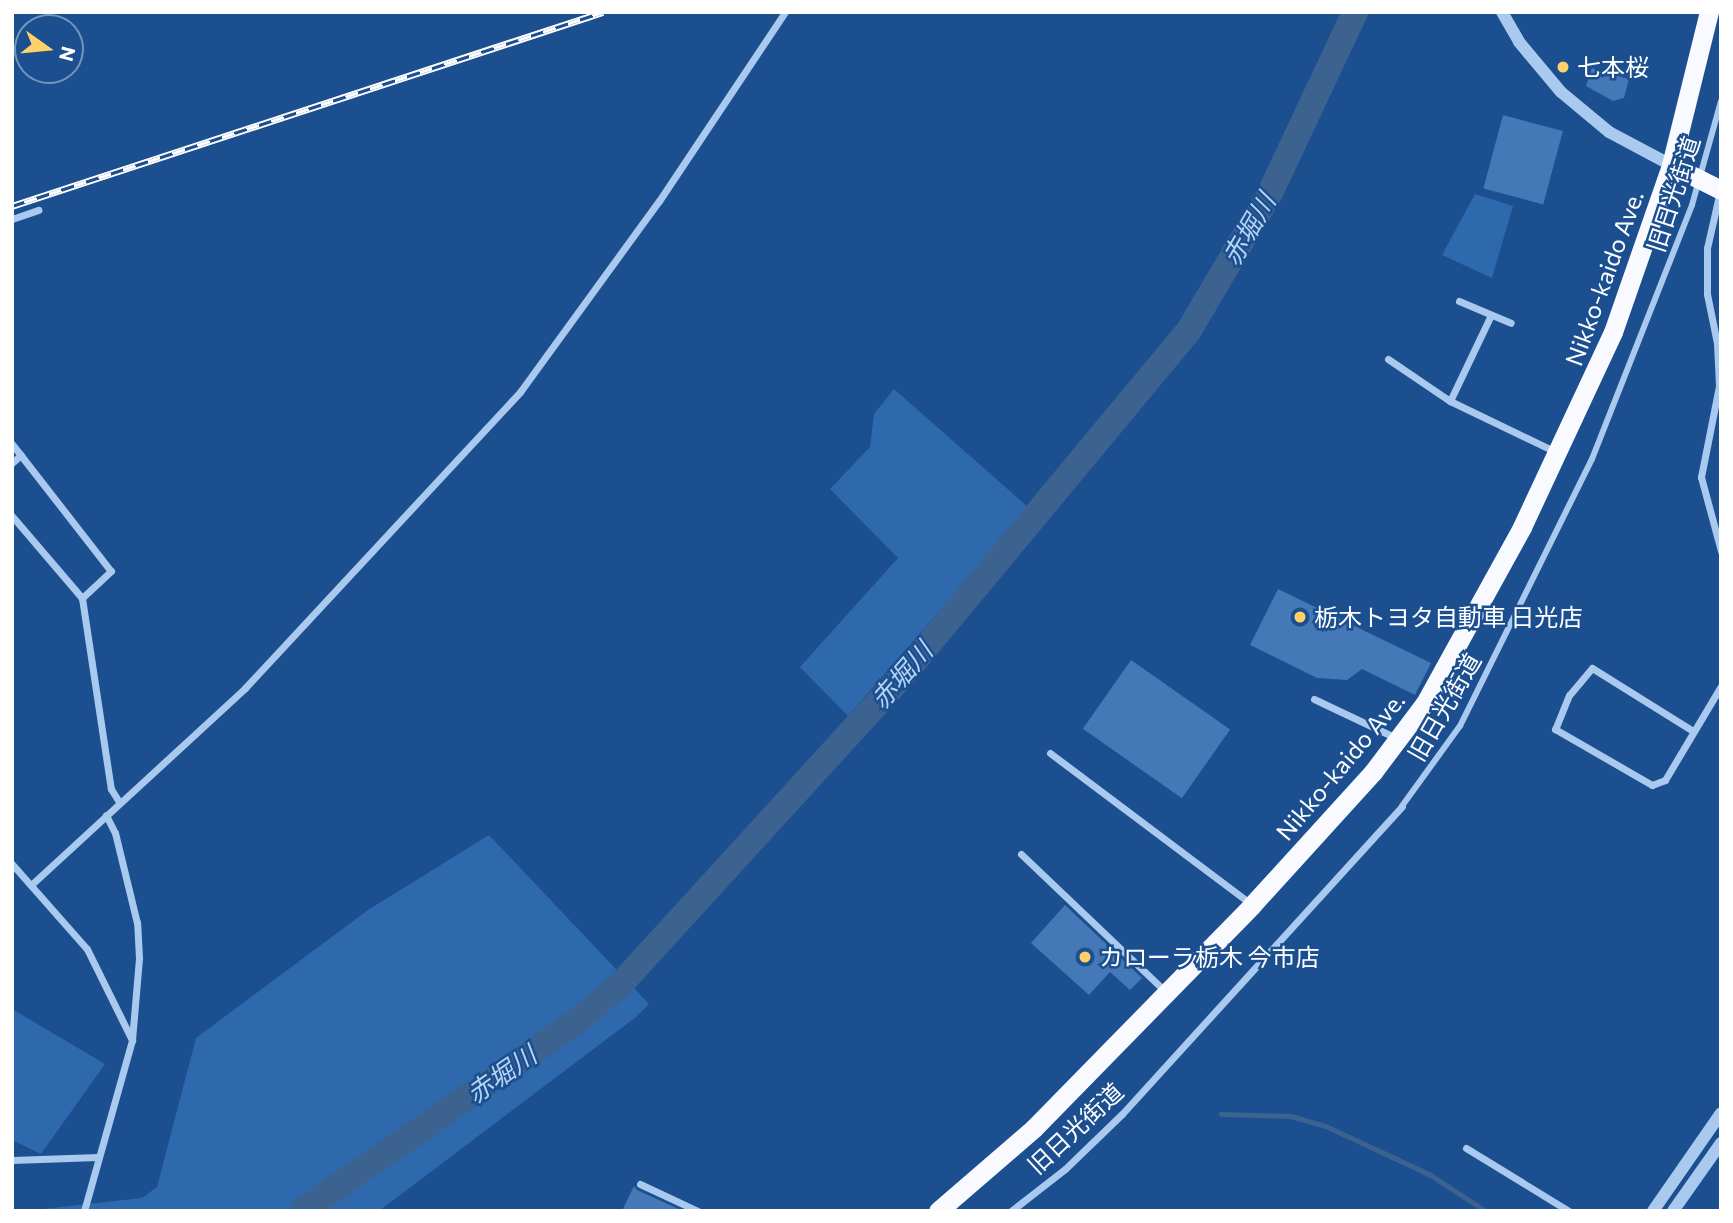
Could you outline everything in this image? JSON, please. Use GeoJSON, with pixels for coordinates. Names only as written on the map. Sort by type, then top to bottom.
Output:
{"type":"FeatureCollection","features":[{"type":"Feature","properties":{"kind":"highway","name":"Nikko-kaido Ave."},"geometry":{"type":"LineString","coordinates":[[938,1211],[1034,1128],[1252,905],[1400,740],[1478,611],[1559,453],[1613,332],[1671,165],[1709,12]]}},
{"type":"Feature","properties":{"kind":"highway"},"geometry":{"type":"LineString","coordinates":[[1671,165],[1721,190]]}},
{"type":"Feature","properties":{"kind":"street"},"geometry":{"type":"LineString","coordinates":[[31,885],[245,688],[520,392],[659,201],[785,12]]}},
{"type":"Feature","properties":{"kind":"street"},"geometry":{"type":"LineString","coordinates":[[1502,12],[1519,42],[1561,92],[1609,132],[1671,165]]}},
{"type":"Feature","properties":{"kind":"street","name":"旧日光街道"},"geometry":{"type":"LineString","coordinates":[[1011,1211],[1065,1169],[1122,1114],[1402,806],[1460,726],[1586,471],[1643,337],[1700,179],[1721,101]]}},
{"type":"Feature","properties":{"kind":"street"},"geometry":{"type":"LineString","coordinates":[[1721,190],[1707,248],[1707,294],[1717,343],[1720,386],[1701,477],[1721,551]]}},
{"type":"Feature","properties":{"kind":"street"},"geometry":{"type":"LineString","coordinates":[[12,219],[38,211]]}},
{"type":"Feature","properties":{"kind":"street"},"geometry":{"type":"LineString","coordinates":[[1459,301],[1490,317],[1511,323]]}},
{"type":"Feature","properties":{"kind":"street"},"geometry":{"type":"LineString","coordinates":[[1450,401],[1490,317]]}},
{"type":"Feature","properties":{"kind":"street"},"geometry":{"type":"LineString","coordinates":[[1388,359],[1450,401],[1559,453]]}},
{"type":"Feature","properties":{"kind":"street"},"geometry":{"type":"LineString","coordinates":[[12,444],[111,571],[82,598]]}},
{"type":"Feature","properties":{"kind":"street"},"geometry":{"type":"LineString","coordinates":[[12,463],[21,455]]}},
{"type":"Feature","properties":{"kind":"street"},"geometry":{"type":"LineString","coordinates":[[12,516],[82,598],[111,789],[119,802]]}},
{"type":"Feature","properties":{"kind":"street"},"geometry":{"type":"LineString","coordinates":[[1693,731],[1592,668],[1569,695],[1555,729],[1652,785],[1665,780],[1721,686]]}},
{"type":"Feature","properties":{"kind":"street"},"geometry":{"type":"LineString","coordinates":[[1314,699],[1400,740]]}},
{"type":"Feature","properties":{"kind":"street"},"geometry":{"type":"LineString","coordinates":[[1050,753],[1252,905]]}},
{"type":"Feature","properties":{"kind":"street"},"geometry":{"type":"LineString","coordinates":[[84,1211],[132,1041],[137,923],[114,832],[106,815]]}},
{"type":"Feature","properties":{"kind":"street"},"geometry":{"type":"LineString","coordinates":[[1021,854],[1167,992]]}},
{"type":"Feature","properties":{"kind":"street"},"geometry":{"type":"LineString","coordinates":[[12,863],[87,949],[132,1041]]}},
{"type":"Feature","properties":{"kind":"street"},"geometry":{"type":"LineString","coordinates":[[1653,1211],[1721,1113]]}},
{"type":"Feature","properties":{"kind":"street"},"geometry":{"type":"LineString","coordinates":[[1673,1211],[1721,1143]]}},
{"type":"Feature","properties":{"kind":"street"},"geometry":{"type":"LineString","coordinates":[[1466,1148],[1569,1211]]}},
{"type":"Feature","properties":{"kind":"street"},"geometry":{"type":"LineString","coordinates":[[12,1160],[98,1157]]}},
{"type":"Feature","properties":{"kind":"street"},"geometry":{"type":"LineString","coordinates":[[640,1184],[698,1211]]}},
{"type":"Feature","properties":{"kind":"shaded area"},"geometry":{"type":"Polygon","coordinates":[[[1475,194],[1513,206],[1492,278],[1442,255],[1475,194]]]}},
{"type":"Feature","properties":{"kind":"shaded area"},"geometry":{"type":"Polygon","coordinates":[[[894,389],[1029,508],[848,716],[800,667],[898,558],[830,489],[870,447],[874,414],[894,389]]]}},
{"type":"Feature","properties":{"kind":"shaded area"},"geometry":{"type":"Polygon","coordinates":[[[489,835],[649,1004],[636,1017],[379,1211],[25,1211],[142,1198],[157,1187],[196,1038],[368,910],[489,835]]]}},
{"type":"Feature","properties":{"kind":"shaded area"},"geometry":{"type":"Polygon","coordinates":[[[12,1009],[105,1064],[41,1154],[12,1140],[12,1009]]]}},
{"type":"Feature","properties":{"kind":"building"},"geometry":{"type":"Polygon","coordinates":[[[1592,68],[1629,79],[1624,98],[1613,101],[1586,86],[1592,68]]]}},
{"type":"Feature","properties":{"kind":"building"},"geometry":{"type":"Polygon","coordinates":[[[1503,115],[1563,131],[1543,204],[1483,188],[1503,115]]]}},
{"type":"Feature","properties":{"kind":"building","name":"栃木トヨタ自動車 日光店"},"geometry":{"type":"Polygon","coordinates":[[[1278,589],[1431,663],[1415,695],[1362,669],[1347,680],[1317,678],[1250,645],[1278,589]]]}},
{"type":"Feature","properties":{"kind":"building"},"geometry":{"type":"Polygon","coordinates":[[[1131,660],[1230,729],[1182,798],[1083,729],[1131,660]]]}},
{"type":"Feature","properties":{"kind":"building","name":"カローラ栃木 今市店"},"geometry":{"type":"Polygon","coordinates":[[[1065,905],[1142,978],[1130,990],[1110,972],[1089,995],[1031,943],[1065,905]]]}},
{"type":"Feature","properties":{"kind":"building"},"geometry":{"type":"Polygon","coordinates":[[[634,1186],[637,1190],[683,1211],[622,1211],[634,1186]]]}},
{"type":"Feature","properties":{"kind":"waterway","name":"赤堀川"},"geometry":{"type":"LineString","coordinates":[[302,1211],[577,1021],[620,985],[902,676],[1188,332],[1270,193],[1355,12]]}},
{"type":"Feature","properties":{"kind":"waterway"},"geometry":{"type":"LineString","coordinates":[[1221,1114],[1291,1116],[1326,1126],[1429,1174],[1486,1211]]}},
{"type":"Feature","properties":{"kind":"railway"},"geometry":{"type":"LineString","coordinates":[[12,206],[603,12]]}},
{"type":"Feature","properties":{"kind":"place","name":"七本桜"},"geometry":{"type":"Point","coordinates":[1563,67]}},
{"type":"Feature","properties":{"kind":"place","name":"栃木トヨタ自動車 日光店"},"geometry":{"type":"Point","coordinates":[1300,617]}},
{"type":"Feature","properties":{"kind":"place","name":"カローラ栃木 今市店"},"geometry":{"type":"Point","coordinates":[1085,957]}}]}
